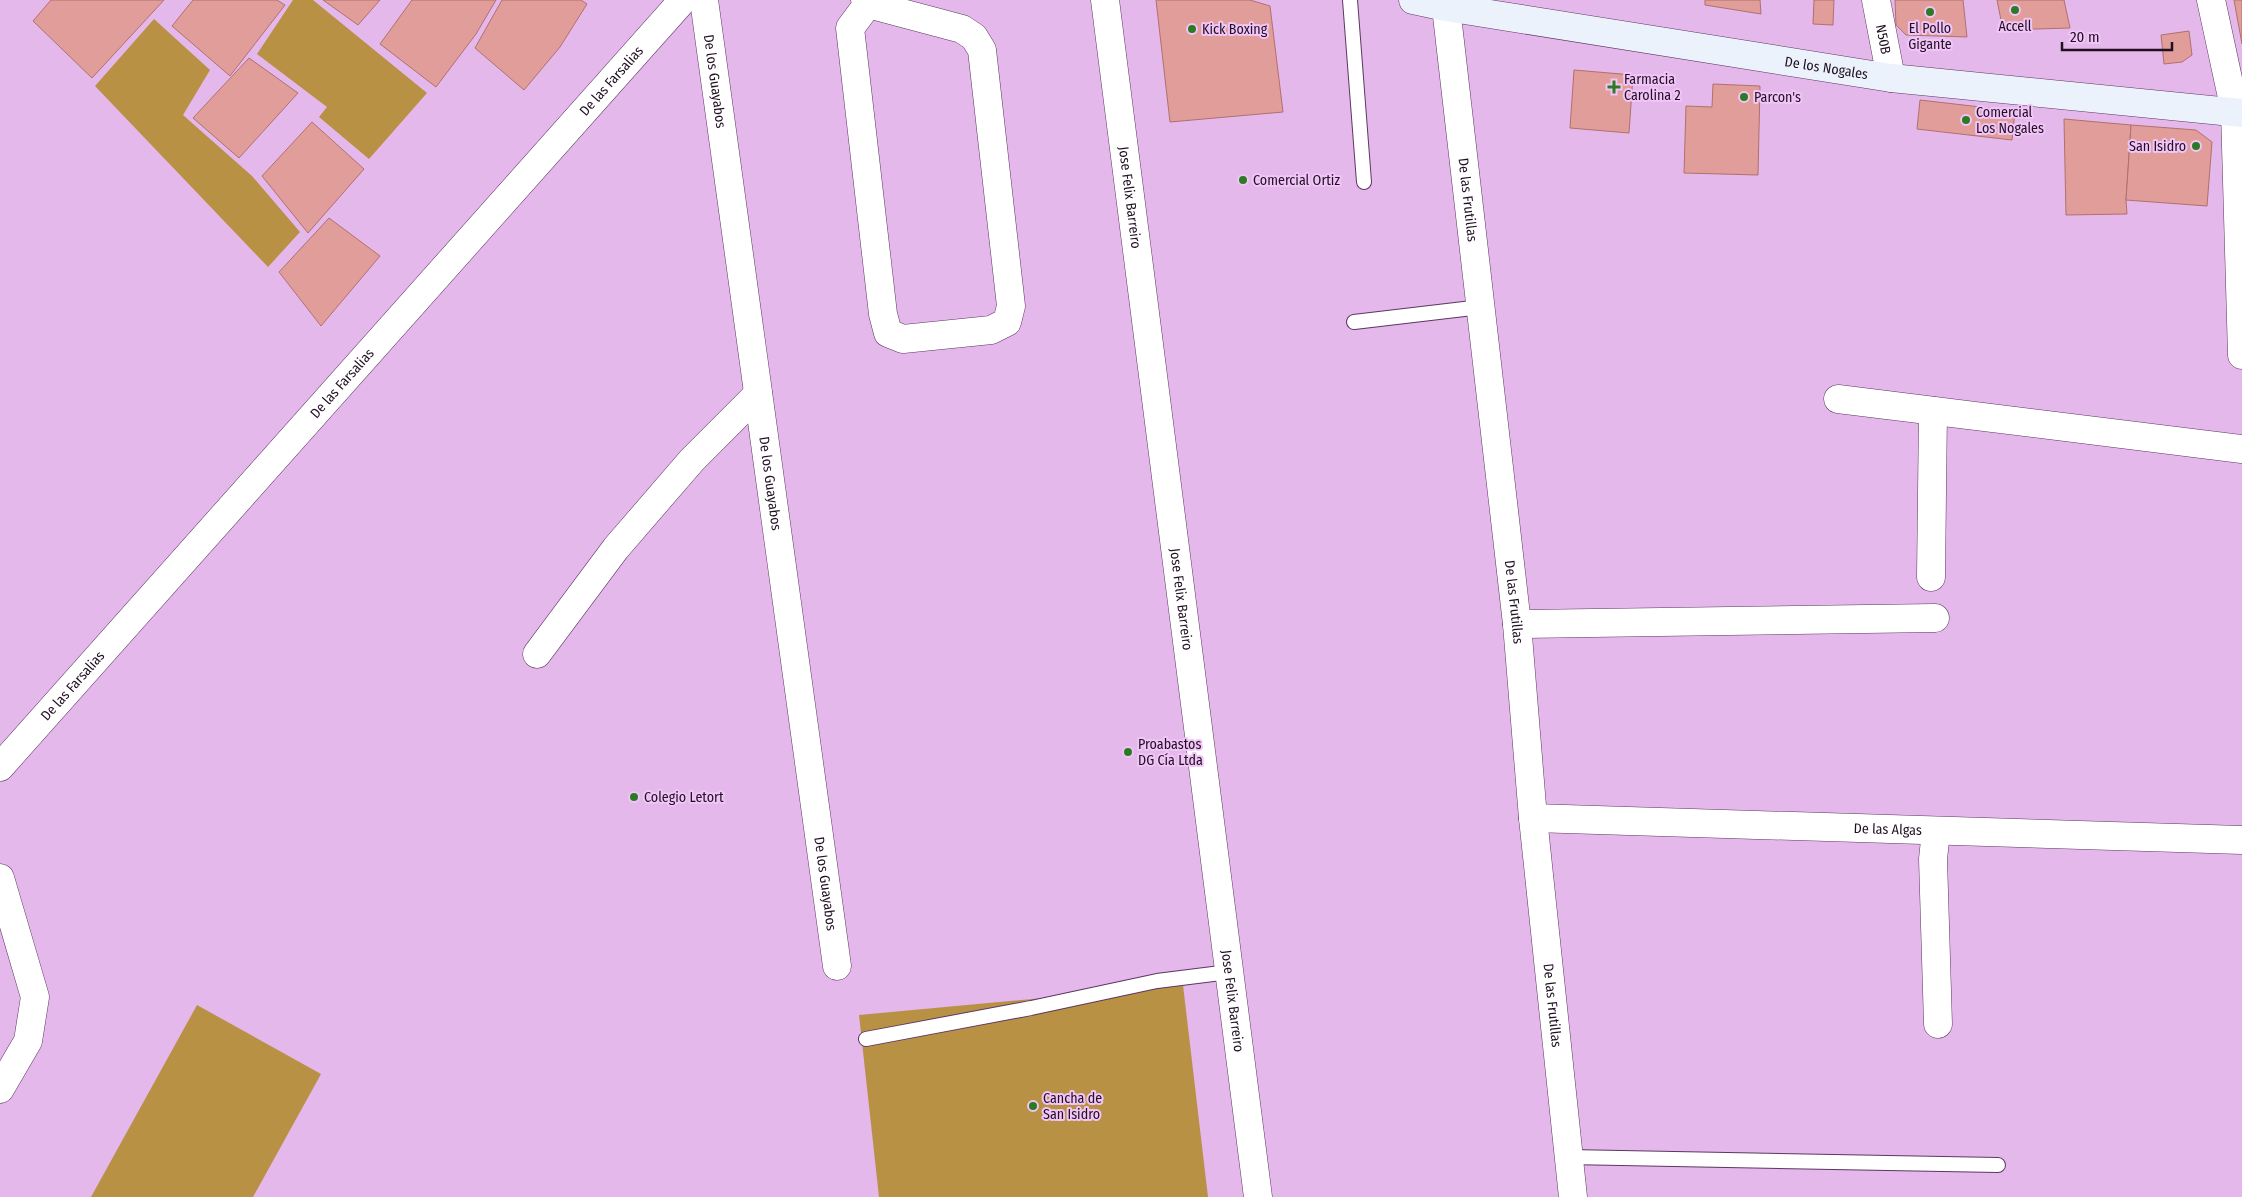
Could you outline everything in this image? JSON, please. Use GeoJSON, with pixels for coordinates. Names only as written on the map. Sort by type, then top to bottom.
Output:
{"type":"FeatureCollection","features":[{"type":"Feature","properties":{"kind":"street","name":"De las Farsalias"},"geometry":{"type":"LineString","coordinates":[[0,768],[683,0]]}},
{"type":"Feature","properties":{"kind":"street","name":"De los Guayabos"},"geometry":{"type":"LineString","coordinates":[[704,0],[837,966]]}},
{"type":"Feature","properties":{"kind":"street","name":"Jose Felix Barreiro"},"geometry":{"type":"LineString","coordinates":[[1105,0],[1258,1197]]}},
{"type":"Feature","properties":{"kind":"street","name":"De los Nogales"},"geometry":{"type":"LineString","coordinates":[[1413,0],[1446,7],[1891,78],[2239,112]]}},
{"type":"Feature","properties":{"kind":"street","name":"N50B"},"geometry":{"type":"LineString","coordinates":[[1876,0],[1891,78]]}},
{"type":"Feature","properties":{"kind":"street"},"geometry":{"type":"LineString","coordinates":[[2210,0],[2239,112],[2242,355]]}},
{"type":"Feature","properties":{"kind":"street"},"geometry":{"type":"LineString","coordinates":[[866,2],[962,29],[974,37],[982,50],[1011,306],[1007,322],[991,330],[903,340],[888,333],[883,314],[850,28],[866,2]]}},
{"type":"Feature","properties":{"kind":"street","name":"De las Frutillas"},"geometry":{"type":"LineString","coordinates":[[1446,7],[1517,624],[1533,818],[1573,1197]]}},
{"type":"Feature","properties":{"kind":"street"},"geometry":{"type":"LineString","coordinates":[[537,654],[622,540],[692,460],[758,394]]}},
{"type":"Feature","properties":{"kind":"street"},"geometry":{"type":"LineString","coordinates":[[1838,399],[2242,449]]}},
{"type":"Feature","properties":{"kind":"street"},"geometry":{"type":"LineString","coordinates":[[1931,576],[1933,411]]}},
{"type":"Feature","properties":{"kind":"street"},"geometry":{"type":"LineString","coordinates":[[1517,624],[1934,618]]}},
{"type":"Feature","properties":{"kind":"street","name":"De las Algas"},"geometry":{"type":"LineString","coordinates":[[1533,818],[2242,840]]}},
{"type":"Feature","properties":{"kind":"street"},"geometry":{"type":"LineString","coordinates":[[1936,831],[1933,859],[1938,1024]]}},
{"type":"Feature","properties":{"kind":"street"},"geometry":{"type":"LineString","coordinates":[[0,878],[35,997],[28,1041],[0,1089]]}},
{"type":"Feature","properties":{"kind":"lane"},"geometry":{"type":"LineString","coordinates":[[1350,0],[1364,182]]}},
{"type":"Feature","properties":{"kind":"lane"},"geometry":{"type":"LineString","coordinates":[[1354,322],[1481,307]]}},
{"type":"Feature","properties":{"kind":"lane"},"geometry":{"type":"LineString","coordinates":[[866,1038],[1031,1008],[1157,981],[1229,972]]}},
{"type":"Feature","properties":{"kind":"lane"},"geometry":{"type":"LineString","coordinates":[[1568,1157],[1998,1165]]}},
{"type":"Feature","properties":{"kind":"shaded area"},"geometry":{"type":"Polygon","coordinates":[[[293,0],[313,0],[427,93],[369,159],[319,117],[327,107],[257,54],[293,0]]]}},
{"type":"Feature","properties":{"kind":"shaded area"},"geometry":{"type":"Polygon","coordinates":[[[154,19],[210,70],[183,115],[252,176],[300,232],[268,267],[95,86],[154,19]]]}},
{"type":"Feature","properties":{"kind":"shaded area","name":"Cancha de San Isidro"},"geometry":{"type":"Polygon","coordinates":[[[1183,985],[1208,1197],[879,1197],[859,1015],[1183,985]]]}},
{"type":"Feature","properties":{"kind":"shaded area"},"geometry":{"type":"Polygon","coordinates":[[[197,1005],[321,1074],[253,1197],[91,1197],[197,1005]]]}},
{"type":"Feature","properties":{"kind":"building"},"geometry":{"type":"Polygon","coordinates":[[[51,0],[164,0],[92,78],[33,21],[51,0]]]}},
{"type":"Feature","properties":{"kind":"building"},"geometry":{"type":"Polygon","coordinates":[[[193,0],[277,0],[285,5],[230,76],[172,26],[193,0]]]}},
{"type":"Feature","properties":{"kind":"building"},"geometry":{"type":"Polygon","coordinates":[[[323,0],[380,0],[358,25],[323,0]]]}},
{"type":"Feature","properties":{"kind":"building"},"geometry":{"type":"Polygon","coordinates":[[[412,0],[496,0],[476,34],[436,87],[380,44],[412,0]]]}},
{"type":"Feature","properties":{"kind":"building"},"geometry":{"type":"Polygon","coordinates":[[[502,0],[581,0],[587,4],[560,47],[524,90],[475,48],[502,0]]]}},
{"type":"Feature","properties":{"kind":"building"},"geometry":{"type":"Polygon","coordinates":[[[1156,0],[1250,0],[1270,6],[1283,112],[1170,122],[1156,0]]]}},
{"type":"Feature","properties":{"kind":"building"},"geometry":{"type":"Polygon","coordinates":[[[1705,0],[1760,0],[1761,14],[1705,5],[1705,0]]]}},
{"type":"Feature","properties":{"kind":"building"},"geometry":{"type":"Polygon","coordinates":[[[1814,0],[1834,0],[1833,25],[1813,24],[1814,0]]]}},
{"type":"Feature","properties":{"kind":"building","name":"El Pollo Gigante"},"geometry":{"type":"Polygon","coordinates":[[[1895,0],[1963,0],[1967,37],[1906,35],[1896,25],[1895,0]]]}},
{"type":"Feature","properties":{"kind":"building"},"geometry":{"type":"Polygon","coordinates":[[[1997,0],[2064,0],[2070,28],[2003,30],[1997,0]]]}},
{"type":"Feature","properties":{"kind":"building"},"geometry":{"type":"Polygon","coordinates":[[[2234,0],[2242,0],[2242,44],[2234,0]]]}},
{"type":"Feature","properties":{"kind":"building"},"geometry":{"type":"Polygon","coordinates":[[[2189,31],[2192,55],[2182,62],[2164,64],[2161,35],[2189,31]]]}},
{"type":"Feature","properties":{"kind":"building"},"geometry":{"type":"Polygon","coordinates":[[[249,58],[298,93],[239,158],[193,118],[249,58]]]}},
{"type":"Feature","properties":{"kind":"building"},"geometry":{"type":"Polygon","coordinates":[[[1574,70],[1633,75],[1629,133],[1570,128],[1574,70]]]}},
{"type":"Feature","properties":{"kind":"building"},"geometry":{"type":"Polygon","coordinates":[[[1713,84],[1760,86],[1758,175],[1684,173],[1686,106],[1712,107],[1713,84]]]}},
{"type":"Feature","properties":{"kind":"building","name":"Comercial Los Nogales"},"geometry":{"type":"Polygon","coordinates":[[[1920,100],[2015,111],[2012,140],[1917,129],[1920,100]]]}},
{"type":"Feature","properties":{"kind":"building"},"geometry":{"type":"Polygon","coordinates":[[[2064,119],[2131,125],[2126,200],[2127,214],[2066,215],[2064,119]]]}},
{"type":"Feature","properties":{"kind":"building"},"geometry":{"type":"Polygon","coordinates":[[[312,122],[364,169],[308,233],[262,176],[312,122]]]}},
{"type":"Feature","properties":{"kind":"building"},"geometry":{"type":"Polygon","coordinates":[[[2131,125],[2196,130],[2212,142],[2207,206],[2126,200],[2131,125]]]}},
{"type":"Feature","properties":{"kind":"building"},"geometry":{"type":"Polygon","coordinates":[[[329,218],[380,256],[321,326],[279,272],[329,218]]]}},
{"type":"Feature","properties":{"kind":"place","name":"Accell"},"geometry":{"type":"Point","coordinates":[2015,10]}},
{"type":"Feature","properties":{"kind":"place","name":"El Pollo Gigante"},"geometry":{"type":"Point","coordinates":[1930,12]}},
{"type":"Feature","properties":{"kind":"place","name":"Kick Boxing"},"geometry":{"type":"Point","coordinates":[1192,29]}},
{"type":"Feature","properties":{"kind":"place","name":"Farmacia Carolina 2"},"geometry":{"type":"Point","coordinates":[1614,87]}},
{"type":"Feature","properties":{"kind":"place","name":"Parcon's"},"geometry":{"type":"Point","coordinates":[1744,97]}},
{"type":"Feature","properties":{"kind":"place","name":"Comercial Los Nogales"},"geometry":{"type":"Point","coordinates":[1966,120]}},
{"type":"Feature","properties":{"kind":"place","name":"San Isidro"},"geometry":{"type":"Point","coordinates":[2196,146]}},
{"type":"Feature","properties":{"kind":"place","name":"Comercial Ortiz"},"geometry":{"type":"Point","coordinates":[1243,180]}},
{"type":"Feature","properties":{"kind":"place","name":"Proabastos DG Cía Ltda"},"geometry":{"type":"Point","coordinates":[1128,752]}},
{"type":"Feature","properties":{"kind":"place","name":"Colegio Letort"},"geometry":{"type":"Point","coordinates":[634,797]}},
{"type":"Feature","properties":{"kind":"place","name":"Cancha de San Isidro"},"geometry":{"type":"Point","coordinates":[1033,1106]}}]}
